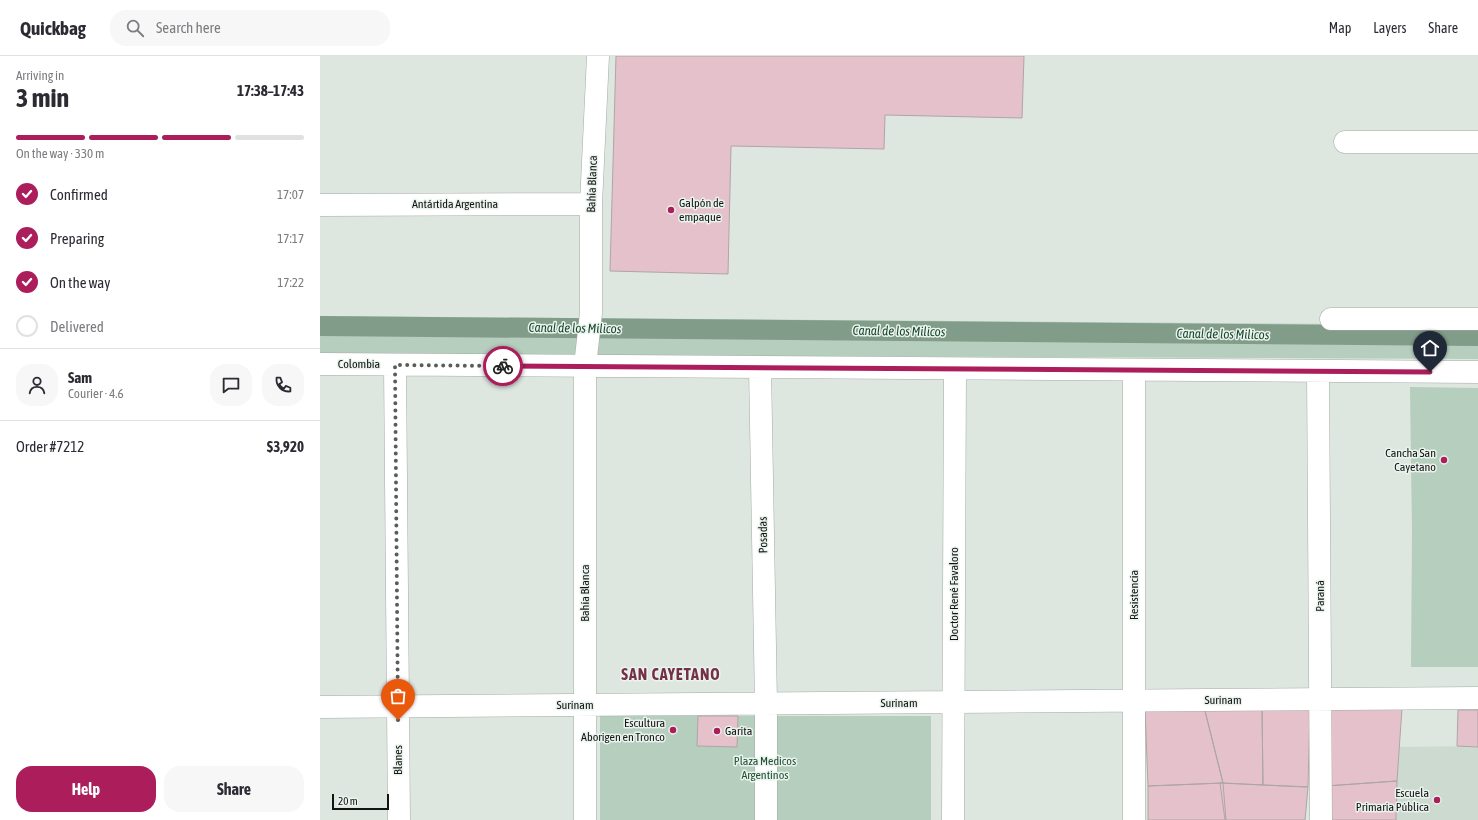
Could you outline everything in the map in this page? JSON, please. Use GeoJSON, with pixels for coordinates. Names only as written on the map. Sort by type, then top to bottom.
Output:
{"type":"FeatureCollection","features":[{"type":"Feature","properties":{"kind":"street","name":"Bahía Blanca"},"geometry":{"type":"LineString","coordinates":[[585,820],[586,366],[590,323],[590,204],[598,56]]}},
{"type":"Feature","properties":{"kind":"street"},"geometry":{"type":"LineString","coordinates":[[1345,142],[1478,142]]}},
{"type":"Feature","properties":{"kind":"street","name":"Antártida Argentina"},"geometry":{"type":"LineString","coordinates":[[320,205],[590,204]]}},
{"type":"Feature","properties":{"kind":"street"},"geometry":{"type":"LineString","coordinates":[[1331,319],[1478,319]]}},
{"type":"Feature","properties":{"kind":"street","name":"Colombia"},"geometry":{"type":"LineString","coordinates":[[320,364],[1478,372]]}},
{"type":"Feature","properties":{"kind":"street","name":"Blanes"},"geometry":{"type":"LineString","coordinates":[[395,365],[399,820]]}},
{"type":"Feature","properties":{"kind":"street","name":"Posadas"},"geometry":{"type":"LineString","coordinates":[[760,367],[766,710],[766,820]]}},
{"type":"Feature","properties":{"kind":"street","name":"Doctor René Favaloro"},"geometry":{"type":"LineString","coordinates":[[953,820],[955,369]]}},
{"type":"Feature","properties":{"kind":"street","name":"Resistencia"},"geometry":{"type":"LineString","coordinates":[[1134,370],[1134,820]]}},
{"type":"Feature","properties":{"kind":"street","name":"Paraná"},"geometry":{"type":"LineString","coordinates":[[1318,371],[1321,820]]}},
{"type":"Feature","properties":{"kind":"street","name":"Surinam"},"geometry":{"type":"LineString","coordinates":[[320,707],[585,705],[766,710],[954,702],[1478,698]]}},
{"type":"Feature","properties":{"kind":"shaded area","name":"Escuela Primaria Pública"},"geometry":{"type":"Polygon","coordinates":[[[1478,746],[1478,820],[1396,820],[1397,747],[1478,746]]]}},
{"type":"Feature","properties":{"kind":"green space"},"geometry":{"type":"Polygon","coordinates":[[[320,316],[1478,325],[1478,359],[320,354],[320,316]]]}},
{"type":"Feature","properties":{"kind":"green space","name":"Cancha San Cayetano"},"geometry":{"type":"Polygon","coordinates":[[[1410,387],[1478,388],[1478,667],[1411,667],[1412,532],[1410,387]]]}},
{"type":"Feature","properties":{"kind":"green space","name":"Plaza Medicos Argentinos"},"geometry":{"type":"Polygon","coordinates":[[[600,716],[931,716],[931,820],[600,820],[600,716]]]}},
{"type":"Feature","properties":{"kind":"building","name":"Galpón de empaque"},"geometry":{"type":"Polygon","coordinates":[[[616,56],[1024,56],[1022,118],[885,115],[884,149],[731,146],[728,274],[610,271],[616,56]]]}},
{"type":"Feature","properties":{"kind":"building"},"geometry":{"type":"Polygon","coordinates":[[[1204,707],[1262,708],[1263,785],[1223,783],[1204,707]]]}},
{"type":"Feature","properties":{"kind":"building"},"geometry":{"type":"Polygon","coordinates":[[[1204,707],[1223,783],[1148,786],[1145,708],[1204,707]]]}},
{"type":"Feature","properties":{"kind":"building"},"geometry":{"type":"Polygon","coordinates":[[[1310,707],[1308,787],[1263,785],[1262,708],[1310,707]]]}},
{"type":"Feature","properties":{"kind":"building"},"geometry":{"type":"Polygon","coordinates":[[[1402,708],[1397,781],[1326,786],[1327,709],[1402,708]]]}},
{"type":"Feature","properties":{"kind":"building"},"geometry":{"type":"Polygon","coordinates":[[[1458,710],[1478,710],[1478,747],[1457,746],[1458,710]]]}},
{"type":"Feature","properties":{"kind":"building","name":"Garita"},"geometry":{"type":"Polygon","coordinates":[[[698,716],[738,716],[737,747],[697,746],[698,716]]]}},
{"type":"Feature","properties":{"kind":"building"},"geometry":{"type":"Polygon","coordinates":[[[1397,781],[1396,820],[1328,820],[1326,786],[1397,781]]]}},
{"type":"Feature","properties":{"kind":"building"},"geometry":{"type":"Polygon","coordinates":[[[1220,783],[1308,787],[1305,820],[1225,820],[1220,783]]]}},
{"type":"Feature","properties":{"kind":"building"},"geometry":{"type":"Polygon","coordinates":[[[1223,783],[1226,820],[1148,820],[1148,786],[1223,783]]]}},
{"type":"Feature","properties":{"kind":"waterway","name":"Canal de los Milicos"},"geometry":{"type":"LineString","coordinates":[[320,326],[1478,336]]}},
{"type":"Feature","properties":{"kind":"way so far"},"geometry":{"type":"LineString","coordinates":[[398,720],[395,365],[503,366]]}},
{"type":"Feature","properties":{"kind":"place","name":"Galpón de empaque"},"geometry":{"type":"Point","coordinates":[671,210]}},
{"type":"Feature","properties":{"kind":"place","name":"Cancha San Cayetano"},"geometry":{"type":"Point","coordinates":[1444,460]}},
{"type":"Feature","properties":{"kind":"place","name":"Escultura Aborigen en Tronco"},"geometry":{"type":"Point","coordinates":[673,730]}},
{"type":"Feature","properties":{"kind":"place","name":"Garita"},"geometry":{"type":"Point","coordinates":[717,731]}},
{"type":"Feature","properties":{"kind":"place","name":"Escuela Primaria Pública"},"geometry":{"type":"Point","coordinates":[1437,800]}},
{"type":"Feature","properties":{"kind":"district","name":"SAN CAYETANO"},"geometry":{"type":"Point","coordinates":[671,674]}},
{"type":"Feature","properties":{"kind":"route"},"geometry":{"type":"LineString","coordinates":[[503,366],[1430,372]]}}]}
